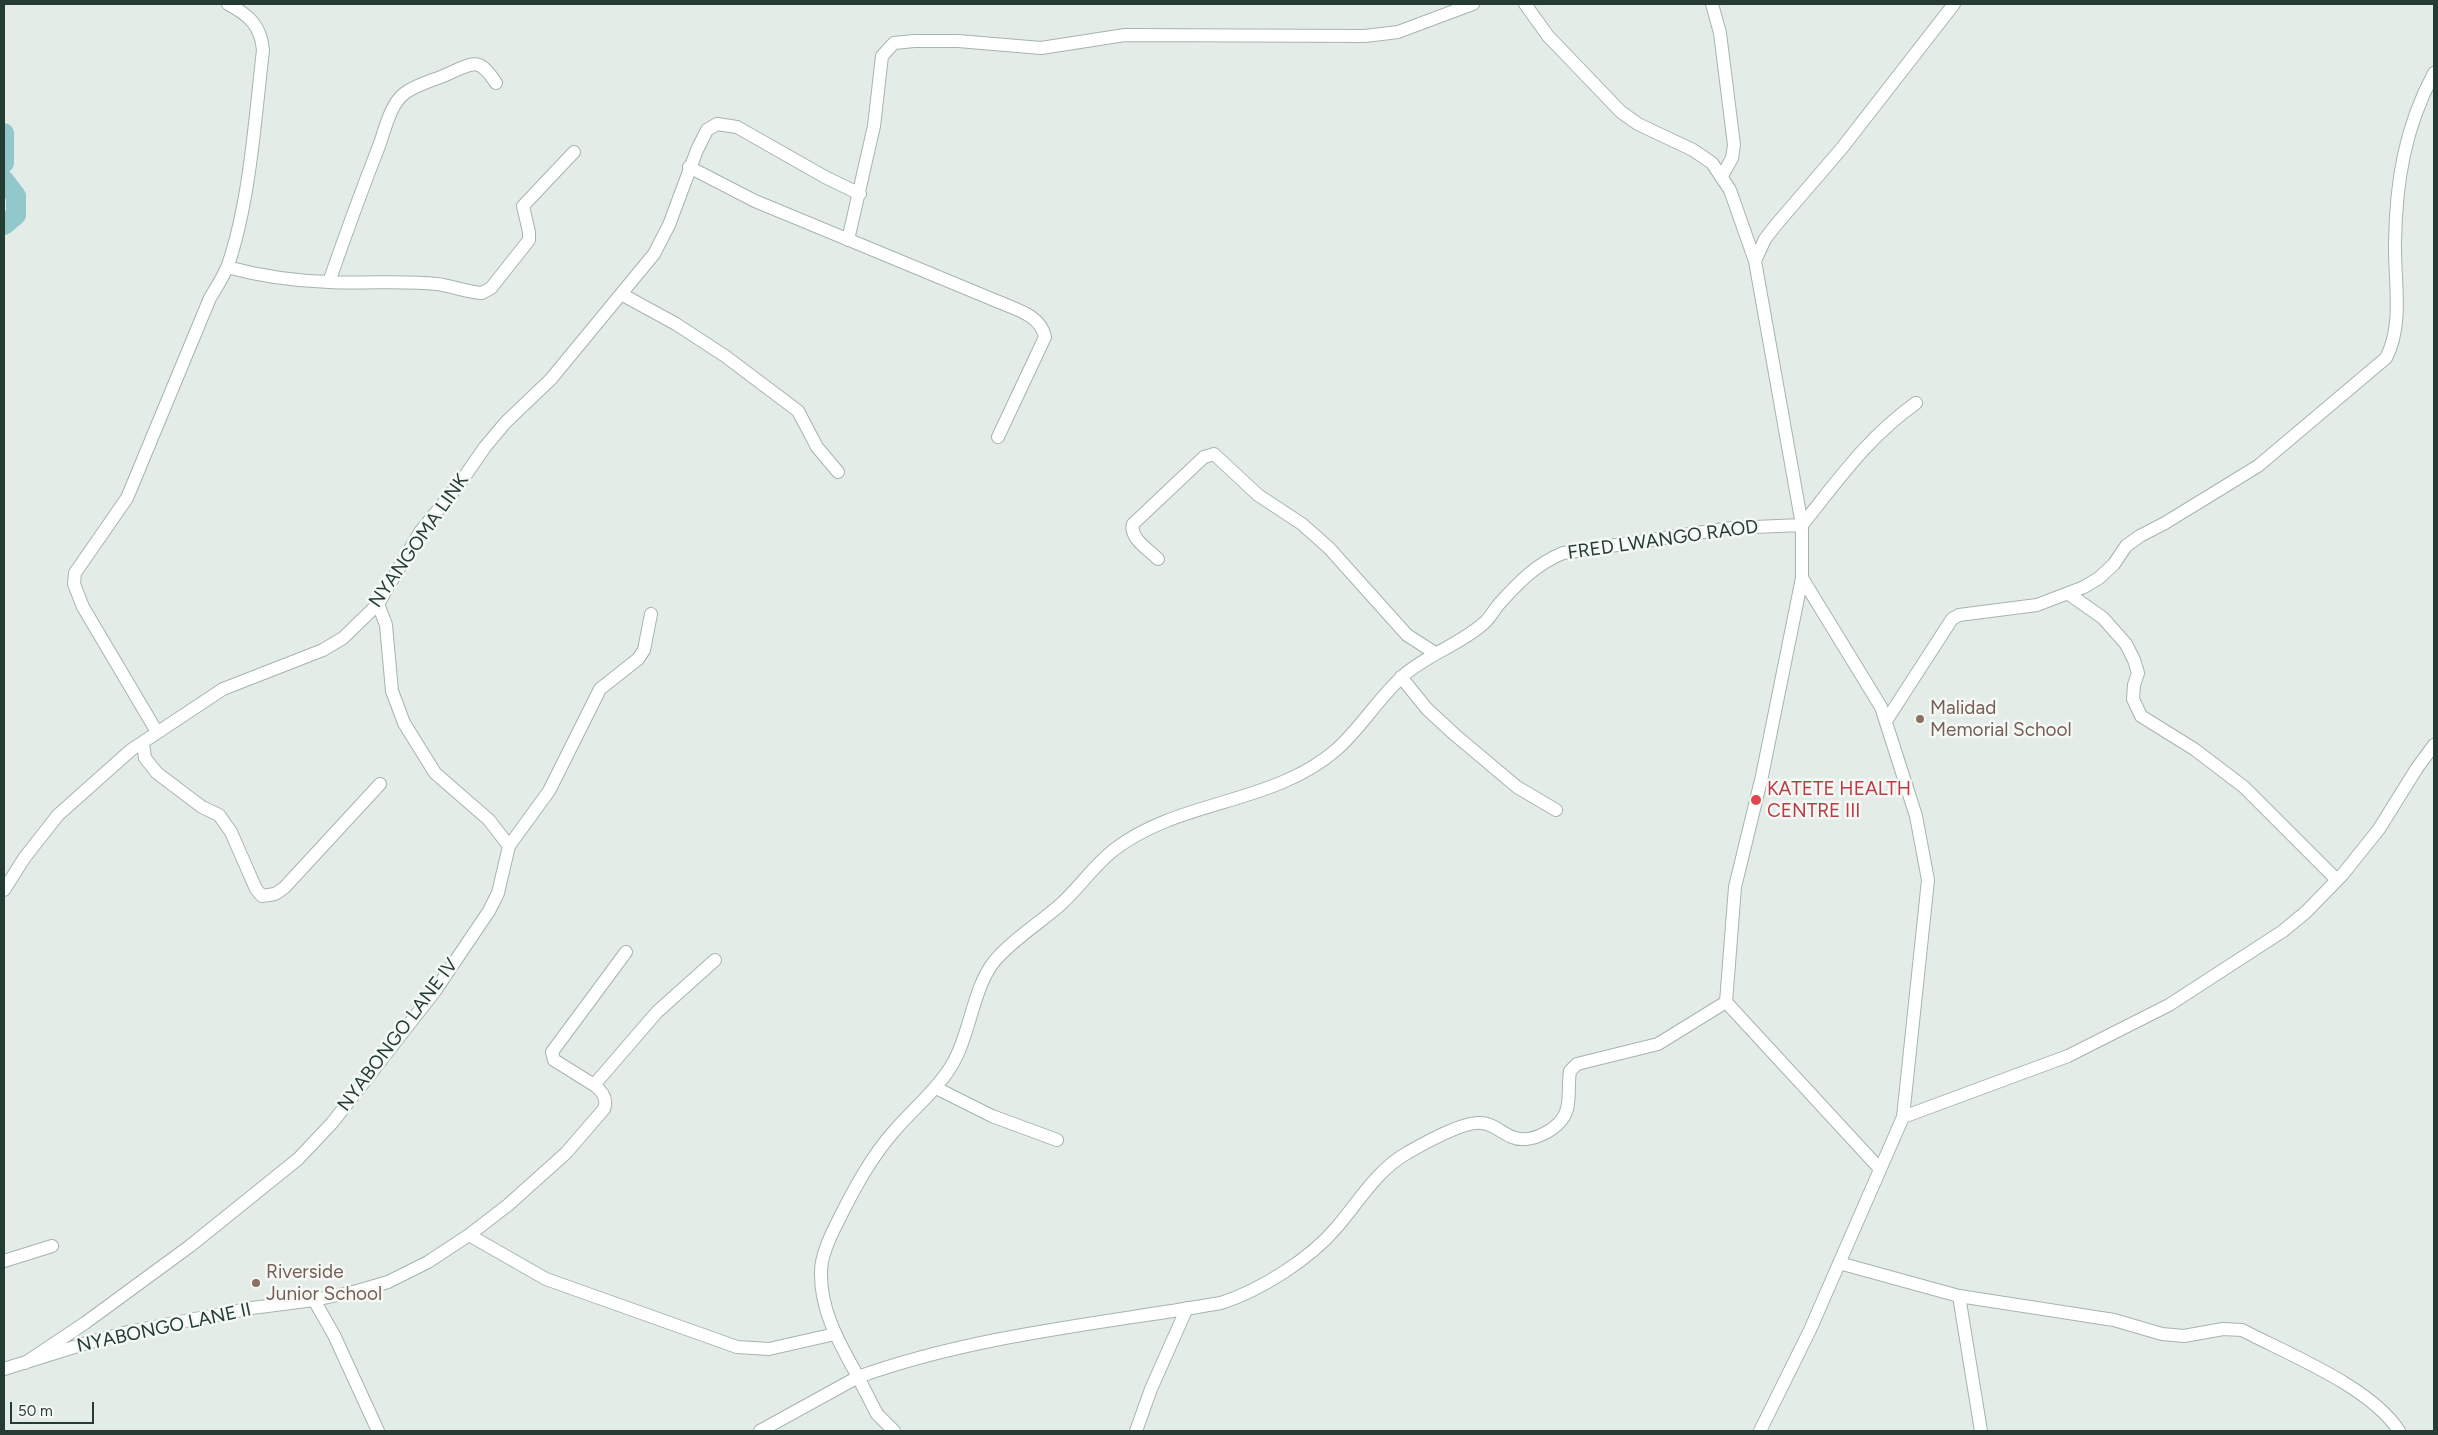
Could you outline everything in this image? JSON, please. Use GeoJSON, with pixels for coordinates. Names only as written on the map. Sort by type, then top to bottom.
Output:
{"type":"FeatureCollection","features":[{"type":"Feature","properties":{"kind":"street"},"geometry":{"type":"LineString","coordinates":[[157,732],[83,607],[74,584],[75,572],[127,498],[206,307],[227,267],[240,221],[263,50],[258,27],[244,13],[228,4]]}},
{"type":"Feature","properties":{"kind":"street"},"geometry":{"type":"LineString","coordinates":[[848,240],[874,126],[882,56],[894,43],[958,41],[1041,48],[1125,34],[1365,36],[1398,32],[1473,4]]}},
{"type":"Feature","properties":{"kind":"street"},"geometry":{"type":"LineString","coordinates":[[1525,4],[1548,36],[1621,112],[1638,124],[1694,150],[1712,163],[1722,176],[1755,261],[1802,525],[1802,578],[1762,776],[1735,887],[1726,1002],[1880,1169]]}},
{"type":"Feature","properties":{"kind":"street"},"geometry":{"type":"LineString","coordinates":[[1712,4],[1720,33],[1734,145],[1732,158],[1722,176]]}},
{"type":"Feature","properties":{"kind":"street"},"geometry":{"type":"LineString","coordinates":[[1755,261],[1765,239],[1775,226],[1842,148],[1954,4]]}},
{"type":"Feature","properties":{"kind":"street"},"geometry":{"type":"LineString","coordinates":[[329,282],[392,111],[404,94],[419,84],[468,65],[480,64],[485,67],[496,83]]}},
{"type":"Feature","properties":{"kind":"street"},"geometry":{"type":"LineString","coordinates":[[1886,721],[1952,619],[1959,615],[2037,605],[2069,594],[2099,578],[2114,564],[2126,546],[2258,466],[2386,358],[2396,331],[2395,240],[2402,159],[2414,115],[2434,73]]}},
{"type":"Feature","properties":{"kind":"street","name":"NYANGOMA LINK"},"geometry":{"type":"LineString","coordinates":[[4,890],[25,857],[58,815],[98,778],[142,743],[223,689],[323,650],[343,638],[378,604],[420,532],[460,483],[485,447],[506,422],[551,379],[623,295],[654,254],[669,225],[689,167],[707,130],[723,123],[737,127],[763,140],[793,160],[860,194]]}},
{"type":"Feature","properties":{"kind":"street"},"geometry":{"type":"LineString","coordinates":[[227,267],[252,274],[329,282],[383,281],[437,284],[473,292],[486,291],[529,240],[530,232],[523,206],[574,152]]}},
{"type":"Feature","properties":{"kind":"street"},"geometry":{"type":"LineString","coordinates":[[689,167],[755,201],[1035,318],[1043,326],[1045,337],[998,437]]}},
{"type":"Feature","properties":{"kind":"street"},"geometry":{"type":"LineString","coordinates":[[623,295],[676,324],[725,356],[798,411],[816,447],[838,472]]}},
{"type":"Feature","properties":{"kind":"street"},"geometry":{"type":"LineString","coordinates":[[1802,525],[1850,462],[1893,419],[1916,403]]}},
{"type":"Feature","properties":{"kind":"street"},"geometry":{"type":"LineString","coordinates":[[1158,559],[1134,536],[1131,530],[1133,524],[1204,457],[1214,454],[1258,495],[1302,524],[1329,548],[1407,635],[1435,653]]}},
{"type":"Feature","properties":{"kind":"street","name":"FRED LWANGO RAOD"},"geometry":{"type":"LineString","coordinates":[[894,1431],[876,1414],[834,1334],[825,1308],[820,1270],[831,1235],[874,1157],[895,1130],[936,1088],[962,1046],[982,987],[993,964],[1062,903],[1108,855],[1143,831],[1203,809],[1277,786],[1306,772],[1337,749],[1401,677],[1435,653],[1484,623],[1526,575],[1544,561],[1563,553],[1731,528],[1802,525]]}},
{"type":"Feature","properties":{"kind":"street"},"geometry":{"type":"LineString","coordinates":[[1760,1431],[1810,1330],[1904,1118],[1928,880],[1916,816],[1881,707],[1802,578]]}},
{"type":"Feature","properties":{"kind":"street"},"geometry":{"type":"LineString","coordinates":[[2069,594],[2104,618],[2126,644],[2138,673],[2134,685],[2133,699],[2141,716],[2194,749],[2244,787],[2337,880]]}},
{"type":"Feature","properties":{"kind":"street"},"geometry":{"type":"LineString","coordinates":[[378,604],[386,626],[392,691],[404,723],[435,774],[489,820],[509,846]]}},
{"type":"Feature","properties":{"kind":"street","name":"NYABONGO LANE IV"},"geometry":{"type":"LineString","coordinates":[[25,1363],[150,1277],[312,1146],[363,1085],[435,991],[489,912],[500,885],[509,846],[549,791],[600,689],[638,659],[644,650],[651,614]]}},
{"type":"Feature","properties":{"kind":"street"},"geometry":{"type":"LineString","coordinates":[[1401,677],[1427,709],[1448,728],[1517,787],[1556,810]]}},
{"type":"Feature","properties":{"kind":"street"},"geometry":{"type":"LineString","coordinates":[[142,743],[144,758],[157,773],[202,806],[219,815],[231,832],[256,889],[262,896],[274,894],[284,888],[380,784]]}},
{"type":"Feature","properties":{"kind":"street"},"geometry":{"type":"LineString","coordinates":[[1904,1118],[2068,1056],[2169,1005],[2283,932],[2306,912],[2337,880],[2379,829],[2417,768],[2434,745]]}},
{"type":"Feature","properties":{"kind":"street"},"geometry":{"type":"LineString","coordinates":[[626,952],[552,1052],[554,1060],[594,1085],[657,1012],[715,960]]}},
{"type":"Feature","properties":{"kind":"street"},"geometry":{"type":"LineString","coordinates":[[760,1431],[858,1377],[902,1361],[960,1346],[1221,1303],[1238,1298],[1315,1250],[1336,1228],[1384,1168],[1407,1153],[1468,1124],[1481,1123],[1512,1137],[1524,1140],[1537,1136],[1560,1123],[1567,1109],[1570,1071],[1577,1064],[1658,1044],[1726,1002]]}},
{"type":"Feature","properties":{"kind":"street","name":"NYABONGO LANE II"},"geometry":{"type":"LineString","coordinates":[[4,1369],[87,1343],[176,1322],[252,1308],[314,1300],[388,1282],[428,1262],[469,1235],[540,1177],[581,1137],[604,1108],[606,1103],[602,1090],[594,1085]]}},
{"type":"Feature","properties":{"kind":"street"},"geometry":{"type":"LineString","coordinates":[[936,1088],[992,1116],[1057,1140]]}},
{"type":"Feature","properties":{"kind":"street"},"geometry":{"type":"LineString","coordinates":[[469,1235],[546,1279],[737,1347],[769,1349],[834,1334]]}},
{"type":"Feature","properties":{"kind":"street"},"geometry":{"type":"LineString","coordinates":[[4,1261],[52,1246]]}},
{"type":"Feature","properties":{"kind":"street"},"geometry":{"type":"LineString","coordinates":[[1839,1263],[1959,1296],[2114,1320],[2162,1334],[2184,1336],[2224,1329],[2242,1330],[2368,1397],[2381,1408],[2399,1431]]}},
{"type":"Feature","properties":{"kind":"street"},"geometry":{"type":"LineString","coordinates":[[1959,1296],[1981,1431]]}},
{"type":"Feature","properties":{"kind":"street"},"geometry":{"type":"LineString","coordinates":[[314,1300],[334,1335],[378,1431]]}},
{"type":"Feature","properties":{"kind":"street"},"geometry":{"type":"LineString","coordinates":[[1136,1431],[1151,1389],[1187,1308]]}},
{"type":"Feature","properties":{"kind":"waterway"},"geometry":{"type":"LineString","coordinates":[[4,133],[4,163]]}},
{"type":"Feature","properties":{"kind":"waterway"},"geometry":{"type":"LineString","coordinates":[[4,180],[16,196],[16,215],[4,225]]}},
{"type":"Feature","properties":{"kind":"place","name":"Malidad Memorial School"},"geometry":{"type":"Point","coordinates":[1920,719]}},
{"type":"Feature","properties":{"kind":"place","name":"KATETE HEALTH CENTRE III"},"geometry":{"type":"Point","coordinates":[1756,800]}},
{"type":"Feature","properties":{"kind":"place","name":"Riverside Junior School"},"geometry":{"type":"Point","coordinates":[256,1283]}}]}
